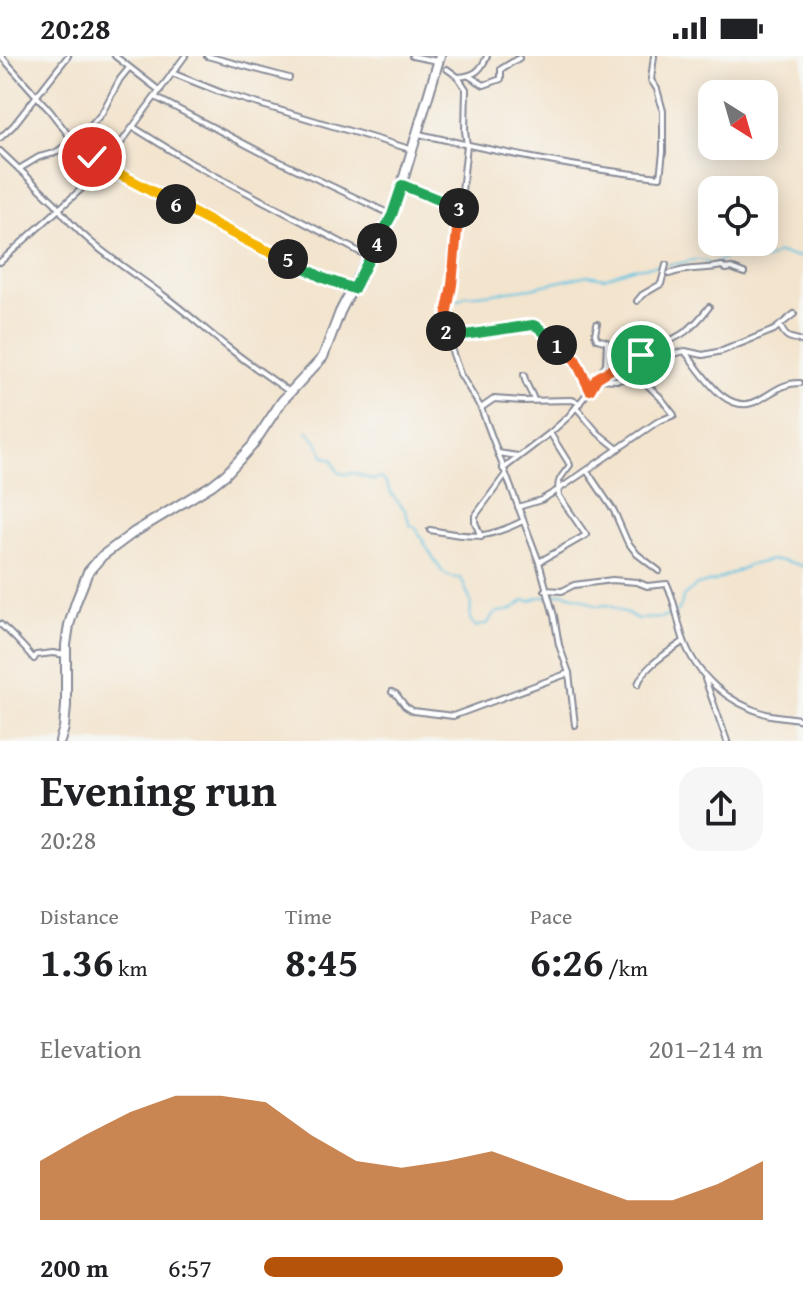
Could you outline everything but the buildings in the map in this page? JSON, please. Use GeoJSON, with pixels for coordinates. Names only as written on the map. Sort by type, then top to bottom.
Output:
{"type":"FeatureCollection","features":[{"type":"Feature","properties":{"kind":"main road"},"geometry":{"type":"LineString","coordinates":[[60,741],[66,706],[69,625],[92,567],[133,533],[226,474],[252,446],[290,392],[323,357],[340,312],[392,215],[439,58]]}},
{"type":"Feature","properties":{"kind":"street"},"geometry":{"type":"LineString","coordinates":[[1,56],[73,140],[104,166],[263,249],[323,278],[354,289]]}},
{"type":"Feature","properties":{"kind":"street"},"geometry":{"type":"LineString","coordinates":[[0,138],[68,56]]}},
{"type":"Feature","properties":{"kind":"street"},"geometry":{"type":"LineString","coordinates":[[115,56],[160,91]]}},
{"type":"Feature","properties":{"kind":"street"},"geometry":{"type":"LineString","coordinates":[[0,262],[104,166],[185,56]]}},
{"type":"Feature","properties":{"kind":"street"},"geometry":{"type":"LineString","coordinates":[[207,56],[289,78]]}},
{"type":"Feature","properties":{"kind":"street"},"geometry":{"type":"LineString","coordinates":[[412,56],[439,58]]}},
{"type":"Feature","properties":{"kind":"street"},"geometry":{"type":"LineString","coordinates":[[458,77],[479,71],[487,56]]}},
{"type":"Feature","properties":{"kind":"street"},"geometry":{"type":"LineString","coordinates":[[417,134],[584,167],[660,177],[663,111],[651,80],[654,56]]}},
{"type":"Feature","properties":{"kind":"street"},"geometry":{"type":"LineString","coordinates":[[469,76],[484,85],[501,79],[501,69],[519,58]]}},
{"type":"Feature","properties":{"kind":"street"},"geometry":{"type":"LineString","coordinates":[[19,169],[39,157],[55,153],[73,140],[78,141],[102,113],[129,68]]}},
{"type":"Feature","properties":{"kind":"street"},"geometry":{"type":"LineString","coordinates":[[447,69],[458,77],[466,89],[467,145],[447,310],[447,337],[460,374],[481,408],[539,562],[569,673],[575,725]]}},
{"type":"Feature","properties":{"kind":"street"},"geometry":{"type":"LineString","coordinates":[[172,73],[222,93],[412,150]]}},
{"type":"Feature","properties":{"kind":"street"},"geometry":{"type":"LineString","coordinates":[[155,97],[264,154],[392,215]]}},
{"type":"Feature","properties":{"kind":"street"},"geometry":{"type":"LineString","coordinates":[[133,127],[204,171],[369,257]]}},
{"type":"Feature","properties":{"kind":"street"},"geometry":{"type":"LineString","coordinates":[[0,151],[104,252],[290,392]]}},
{"type":"Feature","properties":{"kind":"street"},"geometry":{"type":"LineString","coordinates":[[402,185],[459,208]]}},
{"type":"Feature","properties":{"kind":"street"},"geometry":{"type":"LineString","coordinates":[[637,301],[661,284],[666,265]]}},
{"type":"Feature","properties":{"kind":"street"},"geometry":{"type":"LineString","coordinates":[[669,274],[679,270],[722,266],[744,273]]}},
{"type":"Feature","properties":{"kind":"street"},"geometry":{"type":"LineString","coordinates":[[641,355],[685,333],[709,307]]}},
{"type":"Feature","properties":{"kind":"street"},"geometry":{"type":"LineString","coordinates":[[596,378],[624,357],[659,353],[670,355],[685,351],[703,355],[722,351],[780,326],[794,314]]}},
{"type":"Feature","properties":{"kind":"street"},"geometry":{"type":"LineString","coordinates":[[503,469],[550,433],[590,390],[606,364],[607,342],[597,339],[597,324]]}},
{"type":"Feature","properties":{"kind":"street"},"geometry":{"type":"LineString","coordinates":[[447,337],[536,326],[575,359],[590,390]]}},
{"type":"Feature","properties":{"kind":"street"},"geometry":{"type":"LineString","coordinates":[[780,326],[791,339],[803,342]]}},
{"type":"Feature","properties":{"kind":"street"},"geometry":{"type":"LineString","coordinates":[[685,351],[716,391],[741,404],[758,401],[785,384],[800,383]]}},
{"type":"Feature","properties":{"kind":"street"},"geometry":{"type":"LineString","coordinates":[[524,375],[525,385],[534,400]]}},
{"type":"Feature","properties":{"kind":"street"},"geometry":{"type":"LineString","coordinates":[[518,507],[541,500],[558,490],[657,422],[674,415],[640,378],[596,378]]}},
{"type":"Feature","properties":{"kind":"street"},"geometry":{"type":"LineString","coordinates":[[481,408],[494,399],[572,400],[598,433],[618,449]]}},
{"type":"Feature","properties":{"kind":"street"},"geometry":{"type":"LineString","coordinates":[[539,562],[586,535],[562,501],[558,490],[561,475],[570,465],[550,433]]}},
{"type":"Feature","properties":{"kind":"street"},"geometry":{"type":"LineString","coordinates":[[498,453],[518,456]]}},
{"type":"Feature","properties":{"kind":"street"},"geometry":{"type":"LineString","coordinates":[[587,471],[614,511],[627,541],[637,554],[659,571]]}},
{"type":"Feature","properties":{"kind":"street"},"geometry":{"type":"LineString","coordinates":[[481,537],[475,516],[505,475]]}},
{"type":"Feature","properties":{"kind":"street"},"geometry":{"type":"LineString","coordinates":[[430,530],[481,537],[524,520]]}},
{"type":"Feature","properties":{"kind":"street"},"geometry":{"type":"LineString","coordinates":[[545,590],[562,591],[574,585],[612,580],[647,586],[667,584],[684,641],[704,677],[727,741]]}},
{"type":"Feature","properties":{"kind":"street"},"geometry":{"type":"LineString","coordinates":[[0,624],[34,659],[36,655],[66,655]]}},
{"type":"Feature","properties":{"kind":"street"},"geometry":{"type":"LineString","coordinates":[[638,684],[646,671],[684,641]]}},
{"type":"Feature","properties":{"kind":"street"},"geometry":{"type":"LineString","coordinates":[[392,692],[413,711],[453,716],[569,673]]}},
{"type":"Feature","properties":{"kind":"street"},"geometry":{"type":"LineString","coordinates":[[704,677],[747,706],[768,714],[803,720]]}},
{"type":"Feature","properties":{"kind":"waterway"},"geometry":{"type":"LineString","coordinates":[[668,264],[700,260],[713,265],[743,250],[761,260],[777,253],[797,257],[803,255]]}},
{"type":"Feature","properties":{"kind":"waterway"},"geometry":{"type":"LineString","coordinates":[[454,299],[531,288],[588,275],[604,278],[632,268],[663,265]]}},
{"type":"Feature","properties":{"kind":"waterway"},"geometry":{"type":"LineString","coordinates":[[307,431],[325,457],[332,459],[338,472],[385,481],[440,568],[448,576],[461,578],[471,602],[470,619],[475,627],[488,623],[497,612],[510,610],[525,600],[564,593],[597,606],[608,605],[638,619],[660,618],[676,613],[683,597],[697,585],[715,581],[750,565],[771,560],[803,566]]}},
{"type":"Feature","properties":{"kind":"route"},"geometry":{"type":"LineString","coordinates":[[92,157],[263,249],[323,278],[354,289],[392,215],[402,185],[459,208],[447,310],[447,337],[536,326],[575,359],[590,390],[597,378],[624,357],[641,355]]}}]}
